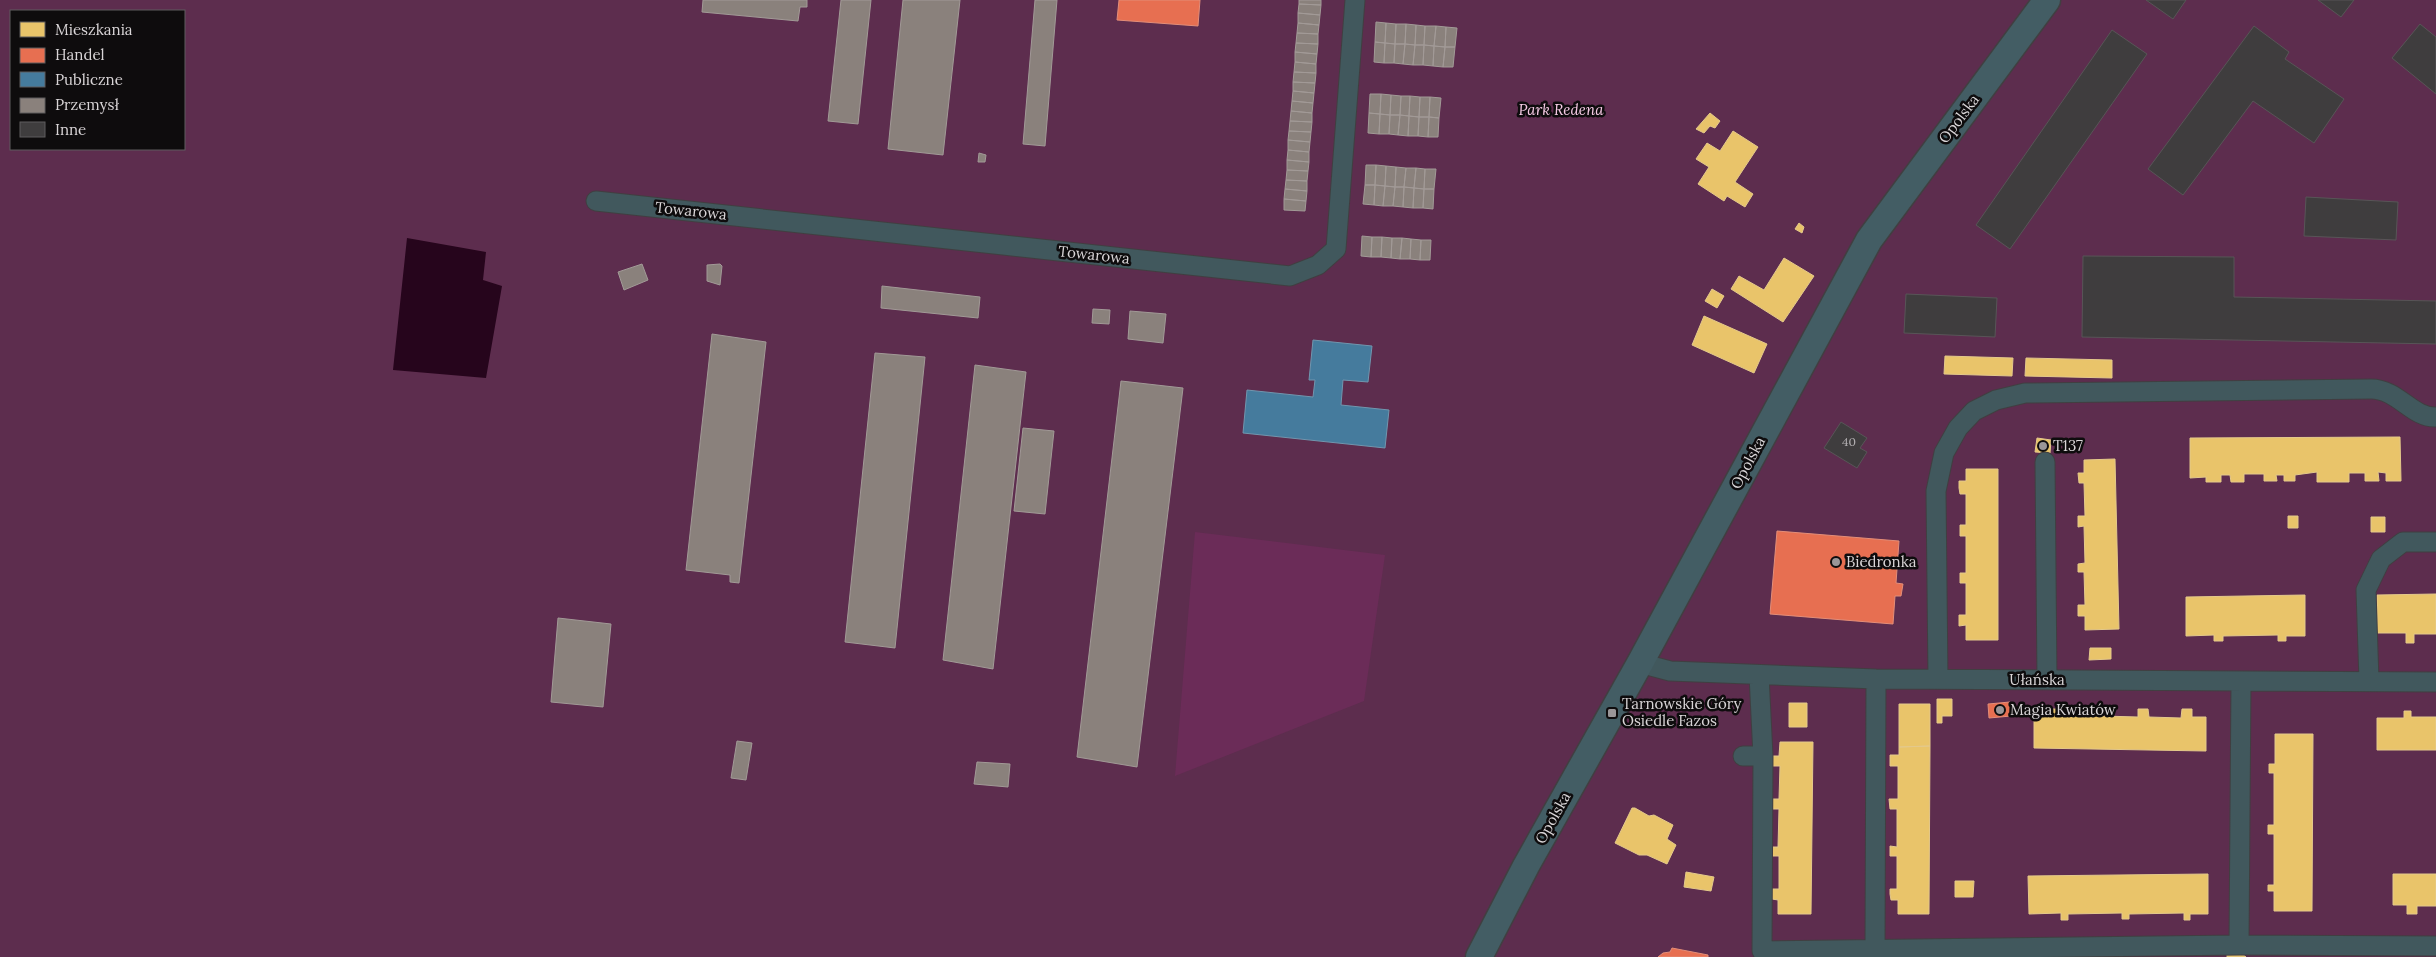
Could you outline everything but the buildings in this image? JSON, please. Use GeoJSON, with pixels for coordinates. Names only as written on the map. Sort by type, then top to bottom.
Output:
{"type":"FeatureCollection","features":[{"type":"Feature","properties":{"kind":"street","name":"Towarowa"},"geometry":{"type":"LineString","coordinates":[[596,201],[1290,276],[1318,265],[1336,249],[1356,0]]}},
{"type":"Feature","properties":{"kind":"street","name":"Opolska"},"geometry":{"type":"LineString","coordinates":[[1482,954],[1526,866],[1640,663],[1869,240],[2047,0]]}},
{"type":"Feature","properties":{"kind":"street"},"geometry":{"type":"LineString","coordinates":[[1938,679],[1936,491],[1944,452],[1958,428],[1974,411],[1996,400],[2025,392],[2383,389],[2427,417],[2436,417]]}},
{"type":"Feature","properties":{"kind":"street"},"geometry":{"type":"LineString","coordinates":[[2045,462],[2047,680]]}},
{"type":"Feature","properties":{"kind":"street"},"geometry":{"type":"LineString","coordinates":[[2369,681],[2366,590],[2381,559],[2403,542],[2436,542]]}},
{"type":"Feature","properties":{"kind":"street","name":"Ułańska"},"geometry":{"type":"LineString","coordinates":[[1640,663],[1670,671],[1876,678],[2436,682]]}},
{"type":"Feature","properties":{"kind":"street"},"geometry":{"type":"LineString","coordinates":[[1759,675],[1763,756],[1762,951],[2239,945],[2436,946]]}},
{"type":"Feature","properties":{"kind":"street"},"geometry":{"type":"LineString","coordinates":[[1875,950],[1876,678]]}},
{"type":"Feature","properties":{"kind":"street"},"geometry":{"type":"LineString","coordinates":[[2239,945],[2241,681]]}},
{"type":"Feature","properties":{"kind":"street"},"geometry":{"type":"LineString","coordinates":[[1743,756],[1763,756]]}},
{"type":"Feature","properties":{"kind":"green space","name":"Park Redena"},"geometry":{"type":"Polygon","coordinates":[[[0,0],[2436,0],[2436,957],[0,957],[0,0]]]}},
{"type":"Feature","properties":{"kind":"shaded area"},"geometry":{"type":"Polygon","coordinates":[[[407,238],[486,252],[483,280],[502,286],[486,378],[393,370],[407,238]]]}},
{"type":"Feature","properties":{"kind":"shaded area"},"geometry":{"type":"Polygon","coordinates":[[[1195,532],[1385,555],[1364,701],[1175,776],[1195,532]]]}},
{"type":"Feature","properties":{"kind":"place","name":"T137"},"geometry":{"type":"Point","coordinates":[2043,446]}},
{"type":"Feature","properties":{"kind":"place","name":"Biedronka"},"geometry":{"type":"Point","coordinates":[1836,562]}},
{"type":"Feature","properties":{"kind":"place","name":"Magia Kwiatów"},"geometry":{"type":"Point","coordinates":[2000,710]}},
{"type":"Feature","properties":{"kind":"place","name":"Tarnowskie Góry Osiedle Fazos"},"geometry":{"type":"Point","coordinates":[1612,713]}}]}
